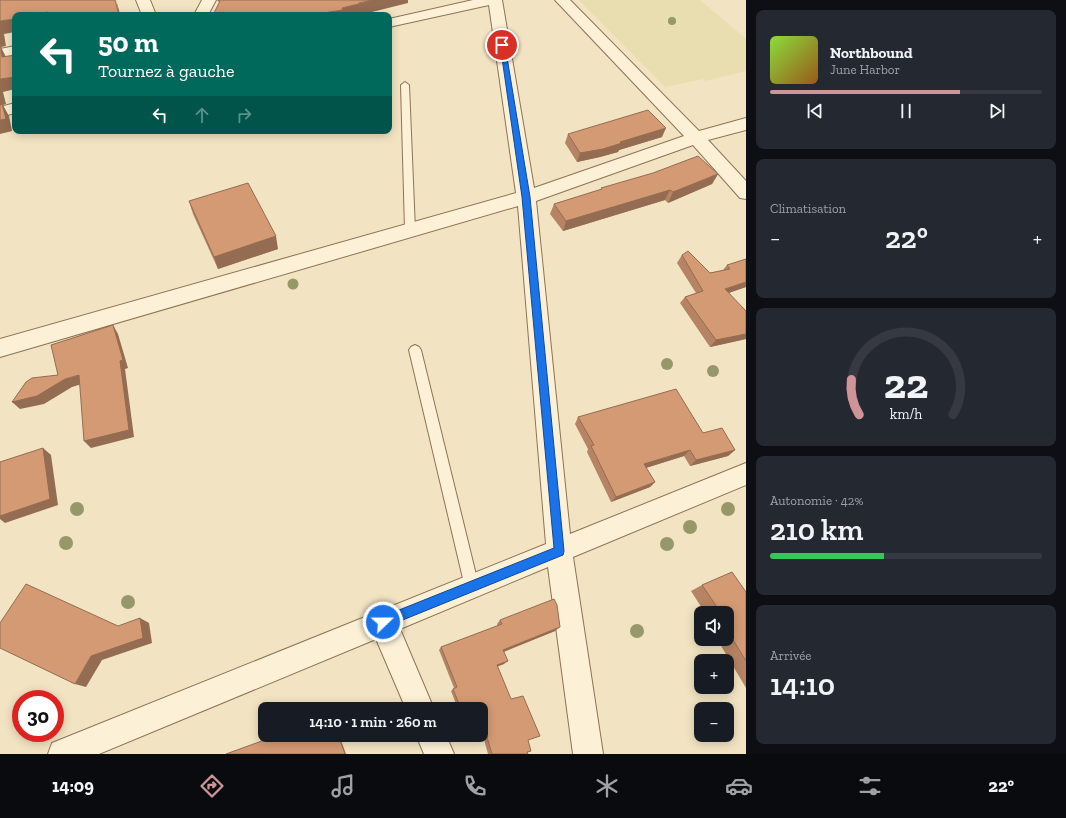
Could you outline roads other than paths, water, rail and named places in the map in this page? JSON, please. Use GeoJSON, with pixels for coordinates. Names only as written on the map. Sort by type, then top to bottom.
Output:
{"type":"FeatureCollection","features":[{"type":"Feature","properties":{"kind":"street"},"geometry":{"type":"LineString","coordinates":[[143,0],[147,12]]}},
{"type":"Feature","properties":{"kind":"street"},"geometry":{"type":"LineString","coordinates":[[203,12],[209,0]]}},
{"type":"Feature","properties":{"kind":"street"},"geometry":{"type":"LineString","coordinates":[[392,22],[492,0]]}},
{"type":"Feature","properties":{"kind":"street"},"geometry":{"type":"LineString","coordinates":[[495,0],[526,197],[559,551],[588,754]]}},
{"type":"Feature","properties":{"kind":"street"},"geometry":{"type":"LineString","coordinates":[[562,0],[696,138],[746,193]]}},
{"type":"Feature","properties":{"kind":"street"},"geometry":{"type":"LineString","coordinates":[[0,54],[12,52]]}},
{"type":"Feature","properties":{"kind":"street"},"geometry":{"type":"LineString","coordinates":[[0,112],[12,109]]}},
{"type":"Feature","properties":{"kind":"street"},"geometry":{"type":"LineString","coordinates":[[0,348],[526,197],[696,138],[746,124]]}},
{"type":"Feature","properties":{"kind":"street"},"geometry":{"type":"LineString","coordinates":[[62,754],[746,474]]}},
{"type":"Feature","properties":{"kind":"street"},"geometry":{"type":"LineString","coordinates":[[383,622],[417,702]]}},
{"type":"Feature","properties":{"kind":"street"},"geometry":{"type":"LineString","coordinates":[[434,742],[439,754]]}},
{"type":"Feature","properties":{"kind":"lane"},"geometry":{"type":"LineString","coordinates":[[405,86],[410,230]]}},
{"type":"Feature","properties":{"kind":"lane"},"geometry":{"type":"LineString","coordinates":[[415,350],[472,587]]}}]}
